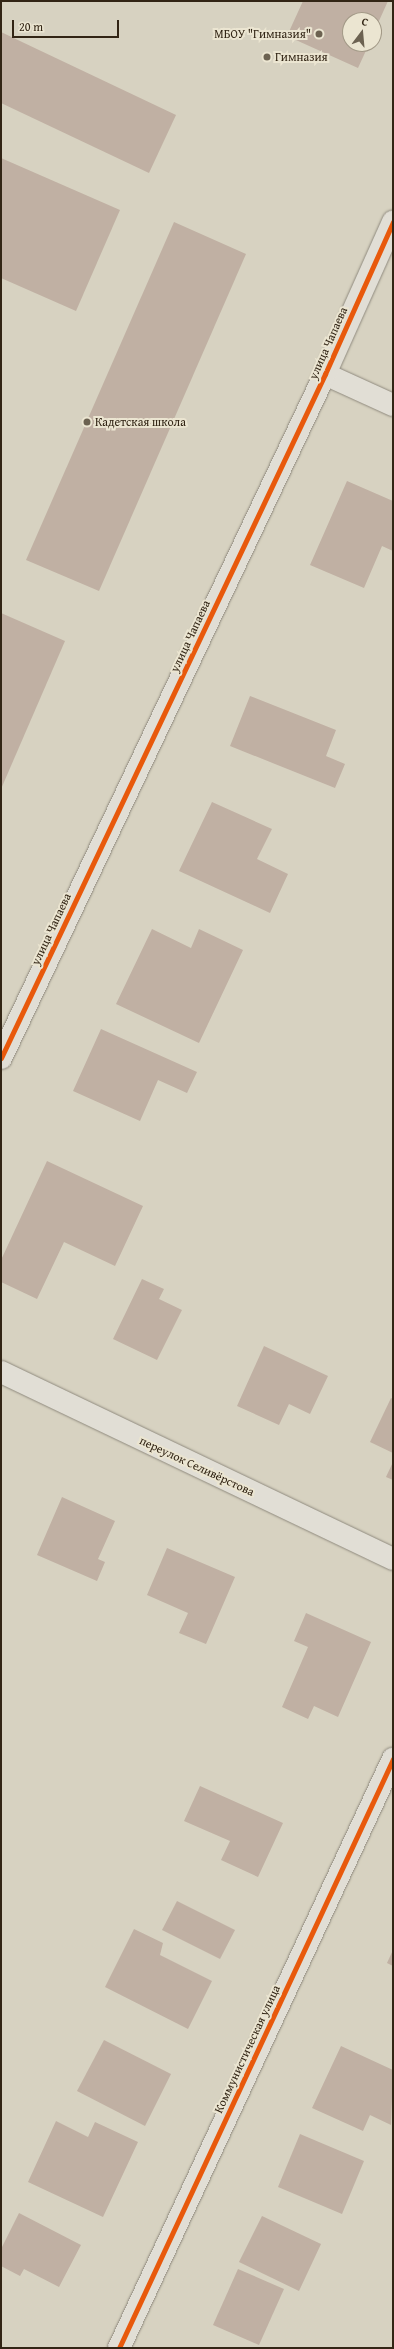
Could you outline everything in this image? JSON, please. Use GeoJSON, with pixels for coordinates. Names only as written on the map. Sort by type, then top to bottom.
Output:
{"type":"FeatureCollection","features":[{"type":"Feature","properties":{"kind":"street","name":"улица Чапаева"},"geometry":{"type":"LineString","coordinates":[[1,1058],[325,374],[393,222]]}},
{"type":"Feature","properties":{"kind":"street"},"geometry":{"type":"LineString","coordinates":[[325,374],[393,405]]}},
{"type":"Feature","properties":{"kind":"street","name":"переулок Селивёрстова"},"geometry":{"type":"LineString","coordinates":[[1,1372],[393,1559]]}},
{"type":"Feature","properties":{"kind":"street","name":"Коммунистическая улица"},"geometry":{"type":"LineString","coordinates":[[119,2348],[393,1759]]}},
{"type":"Feature","properties":{"kind":"building","name":"МБОУ \"Гимназия\""},"geometry":{"type":"Polygon","coordinates":[[[303,1],[388,1],[382,14],[382,12],[342,12],[342,52],[365,52],[358,68],[287,36],[303,1]]]}},
{"type":"Feature","properties":{"kind":"building"},"geometry":{"type":"Polygon","coordinates":[[[1,32],[176,115],[149,173],[1,103],[1,32]]]}},
{"type":"Feature","properties":{"kind":"building"},"geometry":{"type":"Polygon","coordinates":[[[1,158],[120,210],[76,311],[1,278],[1,158]]]}},
{"type":"Feature","properties":{"kind":"building"},"geometry":{"type":"Polygon","coordinates":[[[174,222],[246,254],[99,591],[26,560],[174,222]]]}},
{"type":"Feature","properties":{"kind":"building"},"geometry":{"type":"Polygon","coordinates":[[[347,481],[393,501],[393,551],[382,546],[364,588],[310,565],[347,481]]]}},
{"type":"Feature","properties":{"kind":"building"},"geometry":{"type":"Polygon","coordinates":[[[1,613],[65,641],[1,789],[1,613]]]}},
{"type":"Feature","properties":{"kind":"building"},"geometry":{"type":"Polygon","coordinates":[[[250,696],[336,730],[326,756],[345,764],[335,788],[230,746],[250,696]]]}},
{"type":"Feature","properties":{"kind":"building"},"geometry":{"type":"Polygon","coordinates":[[[212,802],[272,829],[257,859],[288,874],[270,913],[179,871],[212,802]]]}},
{"type":"Feature","properties":{"kind":"building"},"geometry":{"type":"Polygon","coordinates":[[[152,929],[191,948],[199,929],[243,950],[199,1043],[116,1004],[152,929]]]}},
{"type":"Feature","properties":{"kind":"building"},"geometry":{"type":"Polygon","coordinates":[[[101,1029],[197,1072],[187,1093],[158,1080],[140,1121],[73,1091],[101,1029]]]}},
{"type":"Feature","properties":{"kind":"building"},"geometry":{"type":"Polygon","coordinates":[[[47,1161],[143,1206],[115,1266],[64,1242],[37,1299],[1,1282],[1,1260],[47,1161]]]}},
{"type":"Feature","properties":{"kind":"building"},"geometry":{"type":"Polygon","coordinates":[[[142,1279],[164,1289],[159,1299],[182,1310],[157,1360],[113,1339],[142,1279]]]}},
{"type":"Feature","properties":{"kind":"building"},"geometry":{"type":"Polygon","coordinates":[[[264,1346],[328,1376],[310,1414],[289,1404],[279,1425],[237,1406],[264,1346]]]}},
{"type":"Feature","properties":{"kind":"building"},"geometry":{"type":"Polygon","coordinates":[[[391,1398],[393,1399],[393,1453],[370,1442],[391,1398]]]}},
{"type":"Feature","properties":{"kind":"building"},"geometry":{"type":"Polygon","coordinates":[[[393,1462],[393,1480],[386,1477],[393,1462]]]}},
{"type":"Feature","properties":{"kind":"building"},"geometry":{"type":"Polygon","coordinates":[[[62,1497],[115,1521],[98,1559],[105,1562],[97,1581],[37,1555],[62,1497]]]}},
{"type":"Feature","properties":{"kind":"building"},"geometry":{"type":"Polygon","coordinates":[[[167,1548],[235,1577],[206,1644],[179,1633],[188,1613],[147,1595],[167,1548]]]}},
{"type":"Feature","properties":{"kind":"building"},"geometry":{"type":"Polygon","coordinates":[[[306,1613],[371,1642],[338,1717],[314,1706],[308,1719],[282,1707],[308,1647],[294,1641],[306,1613]]]}},
{"type":"Feature","properties":{"kind":"building"},"geometry":{"type":"Polygon","coordinates":[[[200,1786],[283,1823],[258,1877],[221,1860],[230,1841],[184,1821],[200,1786]]]}},
{"type":"Feature","properties":{"kind":"building"},"geometry":{"type":"Polygon","coordinates":[[[177,1901],[235,1930],[220,1959],[162,1930],[177,1901]]]}},
{"type":"Feature","properties":{"kind":"building"},"geometry":{"type":"Polygon","coordinates":[[[134,1929],[163,1943],[160,1955],[212,1981],[188,2029],[105,1987],[134,1929]]]}},
{"type":"Feature","properties":{"kind":"building"},"geometry":{"type":"Polygon","coordinates":[[[393,1950],[393,1966],[387,1963],[393,1950]]]}},
{"type":"Feature","properties":{"kind":"building"},"geometry":{"type":"Polygon","coordinates":[[[104,2040],[171,2074],[145,2126],[77,2091],[104,2040]]]}},
{"type":"Feature","properties":{"kind":"building"},"geometry":{"type":"Polygon","coordinates":[[[341,2046],[393,2070],[391,2125],[370,2115],[363,2131],[312,2108],[341,2046]]]}},
{"type":"Feature","properties":{"kind":"building"},"geometry":{"type":"Polygon","coordinates":[[[56,2121],[88,2137],[95,2122],[138,2142],[103,2217],[28,2182],[56,2121]]]}},
{"type":"Feature","properties":{"kind":"building"},"geometry":{"type":"Polygon","coordinates":[[[300,2134],[364,2161],[342,2214],[278,2187],[300,2134]]]}},
{"type":"Feature","properties":{"kind":"building"},"geometry":{"type":"Polygon","coordinates":[[[19,2213],[81,2245],[59,2287],[24,2269],[20,2276],[1,2266],[1,2249],[19,2213]]]}},
{"type":"Feature","properties":{"kind":"building"},"geometry":{"type":"Polygon","coordinates":[[[262,2216],[321,2244],[299,2291],[239,2262],[262,2216]]]}},
{"type":"Feature","properties":{"kind":"building"},"geometry":{"type":"Polygon","coordinates":[[[238,2269],[284,2289],[259,2345],[213,2325],[238,2269]]]}},
{"type":"Feature","properties":{"kind":"cycle path"},"geometry":{"type":"LineString","coordinates":[[1,1058],[325,374],[393,222]]}},
{"type":"Feature","properties":{"kind":"cycle path"},"geometry":{"type":"LineString","coordinates":[[119,2348],[393,1759]]}},
{"type":"Feature","properties":{"kind":"place","name":"МБОУ \"Гимназия\""},"geometry":{"type":"Point","coordinates":[319,34]}},
{"type":"Feature","properties":{"kind":"place","name":"Гимназия"},"geometry":{"type":"Point","coordinates":[267,57]}},
{"type":"Feature","properties":{"kind":"place","name":"Кадетская школа"},"geometry":{"type":"Point","coordinates":[87,422]}}]}
